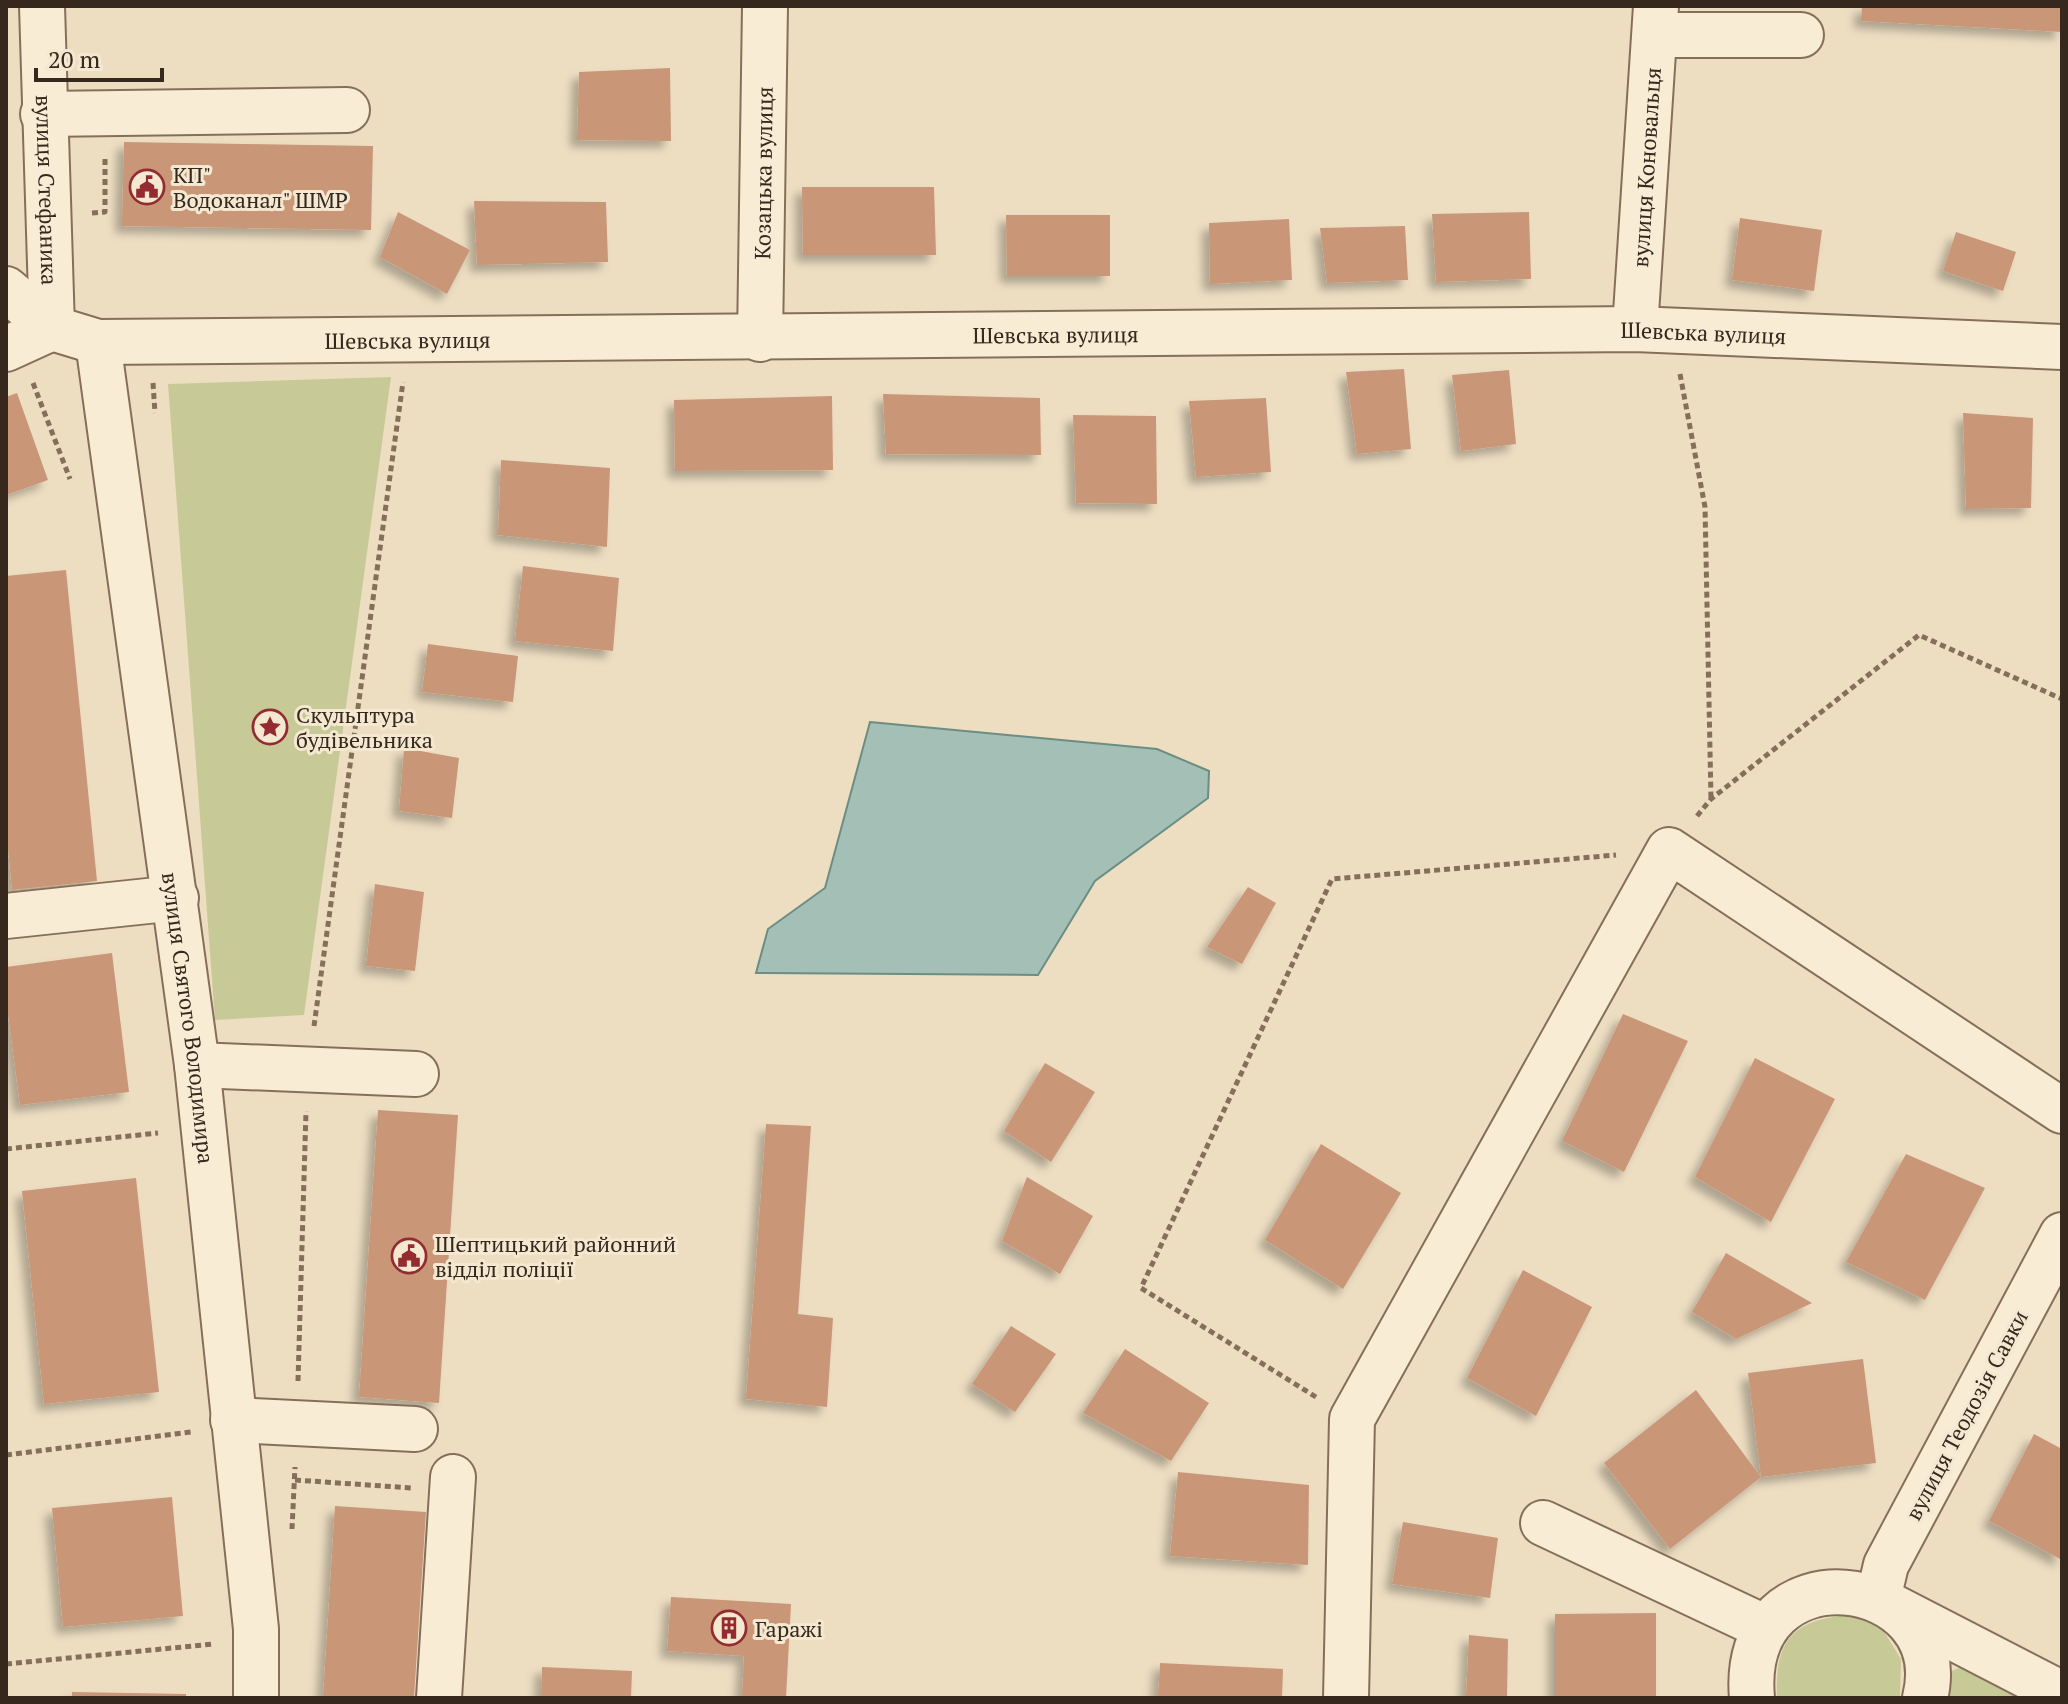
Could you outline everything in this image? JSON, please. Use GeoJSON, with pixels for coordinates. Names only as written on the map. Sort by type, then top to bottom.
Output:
{"type":"FeatureCollection","features":[{"type":"Feature","properties":{"kind":"street","name":"вулиця Стефаника"},"geometry":{"type":"LineString","coordinates":[[25,340],[43,114],[42,6]]}},
{"type":"Feature","properties":{"kind":"street","name":"Козацька вулиця"},"geometry":{"type":"LineString","coordinates":[[760,339],[765,6]]}},
{"type":"Feature","properties":{"kind":"street"},"geometry":{"type":"LineString","coordinates":[[1655,20],[1801,35]]}},
{"type":"Feature","properties":{"kind":"street","name":"вулиця Коновальця"},"geometry":{"type":"LineString","coordinates":[[1653,330],[1655,20]]}},
{"type":"Feature","properties":{"kind":"street"},"geometry":{"type":"LineString","coordinates":[[43,114],[347,110]]}},
{"type":"Feature","properties":{"kind":"street"},"geometry":{"type":"LineString","coordinates":[[6,289],[25,340]]}},
{"type":"Feature","properties":{"kind":"street","name":"Шевська вулиця"},"geometry":{"type":"LineString","coordinates":[[25,340],[760,339],[1653,330],[2062,347]]}},
{"type":"Feature","properties":{"kind":"street","name":"вулиця Святого Володимира"},"geometry":{"type":"LineString","coordinates":[[98,342],[197,1065],[256,1629],[256,1698]]}},
{"type":"Feature","properties":{"kind":"street"},"geometry":{"type":"LineString","coordinates":[[1346,1698],[1352,1419],[1669,850],[2062,1111]]}},
{"type":"Feature","properties":{"kind":"street"},"geometry":{"type":"LineString","coordinates":[[6,916],[176,898]]}},
{"type":"Feature","properties":{"kind":"street"},"geometry":{"type":"LineString","coordinates":[[197,1065],[416,1074]]}},
{"type":"Feature","properties":{"kind":"street","name":"вулиця Теодозія Савки"},"geometry":{"type":"LineString","coordinates":[[1878,1599],[1886,1565],[2062,1235]]}},
{"type":"Feature","properties":{"kind":"street"},"geometry":{"type":"LineString","coordinates":[[233,1420],[415,1429]]}},
{"type":"Feature","properties":{"kind":"street"},"geometry":{"type":"LineString","coordinates":[[439,1698],[453,1484]]}},
{"type":"Feature","properties":{"kind":"street"},"geometry":{"type":"LineString","coordinates":[[1543,1523],[1766,1628]]}},
{"type":"Feature","properties":{"kind":"street"},"geometry":{"type":"LineString","coordinates":[[1752,1698],[1750,1676],[1755,1651],[1766,1628],[1789,1606],[1817,1593],[1848,1590],[1878,1599],[2062,1694]]}},
{"type":"Feature","properties":{"kind":"street"},"geometry":{"type":"LineString","coordinates":[[1878,1599],[1906,1619],[1923,1649],[1928,1684],[1925,1698]]}},
{"type":"Feature","properties":{"kind":"path"},"geometry":{"type":"LineString","coordinates":[[90,213],[105,212],[106,141]]}},
{"type":"Feature","properties":{"kind":"path"},"geometry":{"type":"LineString","coordinates":[[1653,330],[1705,507],[1711,799]]}},
{"type":"Feature","properties":{"kind":"path"},"geometry":{"type":"LineString","coordinates":[[25,340],[71,481]]}},
{"type":"Feature","properties":{"kind":"path"},"geometry":{"type":"LineString","coordinates":[[292,1542],[308,1068],[405,366]]}},
{"type":"Feature","properties":{"kind":"path"},"geometry":{"type":"LineString","coordinates":[[151,368],[155,416]]}},
{"type":"Feature","properties":{"kind":"path"},"geometry":{"type":"LineString","coordinates":[[1352,1419],[1141,1288],[1332,879],[1669,850],[1711,799],[1919,635],[2062,699]]}},
{"type":"Feature","properties":{"kind":"path"},"geometry":{"type":"LineString","coordinates":[[299,1026],[314,1025]]}},
{"type":"Feature","properties":{"kind":"path"},"geometry":{"type":"LineString","coordinates":[[157,1118],[160,1149]]}},
{"type":"Feature","properties":{"kind":"path"},"geometry":{"type":"LineString","coordinates":[[6,1149],[158,1133]]}},
{"type":"Feature","properties":{"kind":"path"},"geometry":{"type":"LineString","coordinates":[[189,1417],[193,1448]]}},
{"type":"Feature","properties":{"kind":"path"},"geometry":{"type":"LineString","coordinates":[[6,1455],[191,1432]]}},
{"type":"Feature","properties":{"kind":"path"},"geometry":{"type":"LineString","coordinates":[[295,1480],[453,1484]]}},
{"type":"Feature","properties":{"kind":"path"},"geometry":{"type":"LineString","coordinates":[[213,1629],[216,1653]]}},
{"type":"Feature","properties":{"kind":"path"},"geometry":{"type":"LineString","coordinates":[[6,1664],[215,1644]]}},
{"type":"Feature","properties":{"kind":"green space"},"geometry":{"type":"Polygon","coordinates":[[[391,377],[304,1015],[215,1020],[168,384],[391,377]]]}},
{"type":"Feature","properties":{"kind":"green space"},"geometry":{"type":"Polygon","coordinates":[[[1853,1615],[1883,1630],[1901,1659],[1900,1698],[1777,1698],[1779,1661],[1792,1636],[1816,1621],[1853,1615]]]}},
{"type":"Feature","properties":{"kind":"green space"},"geometry":{"type":"Polygon","coordinates":[[[1971,1663],[2039,1698],[1940,1698],[1949,1672],[1971,1663]]]}},
{"type":"Feature","properties":{"kind":"water"},"geometry":{"type":"Polygon","coordinates":[[[870,722],[1157,749],[1209,771],[1208,798],[1095,881],[1038,975],[756,973],[768,929],[825,888],[870,722]]]}},
{"type":"Feature","properties":{"kind":"building"},"geometry":{"type":"Polygon","coordinates":[[[1862,6],[2062,6],[2062,32],[1861,21],[1862,6]]]}},
{"type":"Feature","properties":{"kind":"building"},"geometry":{"type":"Polygon","coordinates":[[[670,68],[671,141],[577,140],[579,72],[670,68]]]}},
{"type":"Feature","properties":{"kind":"building"},"geometry":{"type":"Polygon","coordinates":[[[124,142],[373,146],[371,230],[122,226],[124,142]]]}},
{"type":"Feature","properties":{"kind":"building"},"geometry":{"type":"Polygon","coordinates":[[[802,187],[934,187],[936,255],[803,255],[802,187]]]}},
{"type":"Feature","properties":{"kind":"building"},"geometry":{"type":"Polygon","coordinates":[[[474,201],[606,202],[608,262],[477,265],[474,201]]]}},
{"type":"Feature","properties":{"kind":"building"},"geometry":{"type":"Polygon","coordinates":[[[398,212],[470,250],[447,294],[380,257],[398,212]]]}},
{"type":"Feature","properties":{"kind":"building"},"geometry":{"type":"Polygon","coordinates":[[[1529,212],[1531,279],[1436,282],[1432,214],[1529,212]]]}},
{"type":"Feature","properties":{"kind":"building"},"geometry":{"type":"Polygon","coordinates":[[[1006,215],[1110,215],[1110,276],[1007,276],[1006,215]]]}},
{"type":"Feature","properties":{"kind":"building"},"geometry":{"type":"Polygon","coordinates":[[[1740,218],[1822,230],[1814,291],[1732,280],[1740,218]]]}},
{"type":"Feature","properties":{"kind":"building"},"geometry":{"type":"Polygon","coordinates":[[[1289,219],[1292,280],[1210,284],[1209,223],[1289,219]]]}},
{"type":"Feature","properties":{"kind":"building"},"geometry":{"type":"Polygon","coordinates":[[[1405,226],[1408,280],[1327,283],[1320,228],[1405,226]]]}},
{"type":"Feature","properties":{"kind":"building"},"geometry":{"type":"Polygon","coordinates":[[[1956,232],[2016,252],[2003,291],[1943,271],[1956,232]]]}},
{"type":"Feature","properties":{"kind":"building"},"geometry":{"type":"Polygon","coordinates":[[[1404,369],[1411,449],[1357,454],[1346,372],[1404,369]]]}},
{"type":"Feature","properties":{"kind":"building"},"geometry":{"type":"Polygon","coordinates":[[[1509,370],[1516,444],[1461,451],[1452,375],[1509,370]]]}},
{"type":"Feature","properties":{"kind":"building"},"geometry":{"type":"Polygon","coordinates":[[[17,393],[48,480],[6,495],[6,397],[17,393]]]}},
{"type":"Feature","properties":{"kind":"building"},"geometry":{"type":"Polygon","coordinates":[[[883,394],[1040,398],[1041,455],[886,454],[883,394]]]}},
{"type":"Feature","properties":{"kind":"building"},"geometry":{"type":"Polygon","coordinates":[[[832,396],[833,470],[675,471],[674,400],[832,396]]]}},
{"type":"Feature","properties":{"kind":"building"},"geometry":{"type":"Polygon","coordinates":[[[1266,398],[1271,472],[1196,477],[1189,401],[1266,398]]]}},
{"type":"Feature","properties":{"kind":"building"},"geometry":{"type":"Polygon","coordinates":[[[1963,413],[2033,418],[2031,508],[1966,509],[1963,413]]]}},
{"type":"Feature","properties":{"kind":"building"},"geometry":{"type":"Polygon","coordinates":[[[1073,415],[1156,416],[1157,504],[1076,503],[1073,415]]]}},
{"type":"Feature","properties":{"kind":"building"},"geometry":{"type":"Polygon","coordinates":[[[501,460],[610,468],[607,547],[498,535],[501,460]]]}},
{"type":"Feature","properties":{"kind":"building"},"geometry":{"type":"Polygon","coordinates":[[[523,566],[619,578],[613,651],[515,641],[523,566]]]}},
{"type":"Feature","properties":{"kind":"building"},"geometry":{"type":"Polygon","coordinates":[[[66,570],[97,881],[12,890],[6,828],[6,576],[66,570]]]}},
{"type":"Feature","properties":{"kind":"building"},"geometry":{"type":"Polygon","coordinates":[[[428,644],[518,656],[513,702],[422,692],[428,644]]]}},
{"type":"Feature","properties":{"kind":"building"},"geometry":{"type":"Polygon","coordinates":[[[404,748],[459,758],[452,818],[399,811],[404,748]]]}},
{"type":"Feature","properties":{"kind":"building"},"geometry":{"type":"Polygon","coordinates":[[[375,884],[424,892],[415,971],[366,966],[375,884]]]}},
{"type":"Feature","properties":{"kind":"building"},"geometry":{"type":"Polygon","coordinates":[[[1248,887],[1276,903],[1242,964],[1207,947],[1248,887]]]}},
{"type":"Feature","properties":{"kind":"building"},"geometry":{"type":"Polygon","coordinates":[[[112,953],[129,1092],[20,1105],[6,999],[6,967],[112,953]]]}},
{"type":"Feature","properties":{"kind":"building"},"geometry":{"type":"Polygon","coordinates":[[[1623,1014],[1688,1041],[1624,1172],[1562,1141],[1623,1014]]]}},
{"type":"Feature","properties":{"kind":"building"},"geometry":{"type":"Polygon","coordinates":[[[1755,1058],[1835,1099],[1771,1222],[1695,1177],[1755,1058]]]}},
{"type":"Feature","properties":{"kind":"building"},"geometry":{"type":"Polygon","coordinates":[[[1045,1063],[1095,1092],[1051,1162],[1004,1131],[1045,1063]]]}},
{"type":"Feature","properties":{"kind":"building","name":"Шептицький районний відділ поліції"},"geometry":{"type":"Polygon","coordinates":[[[378,1110],[458,1115],[439,1403],[359,1397],[378,1110]]]}},
{"type":"Feature","properties":{"kind":"building"},"geometry":{"type":"Polygon","coordinates":[[[766,1124],[811,1126],[798,1314],[833,1318],[827,1407],[746,1399],[766,1124]]]}},
{"type":"Feature","properties":{"kind":"building"},"geometry":{"type":"Polygon","coordinates":[[[1321,1144],[1401,1193],[1343,1289],[1265,1240],[1321,1144]]]}},
{"type":"Feature","properties":{"kind":"building"},"geometry":{"type":"Polygon","coordinates":[[[1906,1154],[1985,1188],[1925,1300],[1846,1262],[1906,1154]]]}},
{"type":"Feature","properties":{"kind":"building"},"geometry":{"type":"Polygon","coordinates":[[[1027,1177],[1093,1216],[1060,1274],[1002,1241],[1027,1177]]]}},
{"type":"Feature","properties":{"kind":"building"},"geometry":{"type":"Polygon","coordinates":[[[136,1178],[159,1392],[44,1404],[22,1191],[136,1178]]]}},
{"type":"Feature","properties":{"kind":"building"},"geometry":{"type":"Polygon","coordinates":[[[1726,1253],[1812,1303],[1736,1339],[1692,1312],[1726,1253]]]}},
{"type":"Feature","properties":{"kind":"building"},"geometry":{"type":"Polygon","coordinates":[[[1523,1270],[1592,1307],[1536,1416],[1467,1378],[1523,1270]]]}},
{"type":"Feature","properties":{"kind":"building"},"geometry":{"type":"Polygon","coordinates":[[[1011,1326],[1056,1354],[1015,1412],[972,1384],[1011,1326]]]}},
{"type":"Feature","properties":{"kind":"building"},"geometry":{"type":"Polygon","coordinates":[[[1125,1349],[1209,1403],[1171,1461],[1083,1413],[1125,1349]]]}},
{"type":"Feature","properties":{"kind":"building"},"geometry":{"type":"Polygon","coordinates":[[[1863,1359],[1876,1463],[1761,1477],[1748,1373],[1863,1359]]]}},
{"type":"Feature","properties":{"kind":"building"},"geometry":{"type":"Polygon","coordinates":[[[1696,1390],[1761,1477],[1670,1549],[1604,1463],[1696,1390]]]}},
{"type":"Feature","properties":{"kind":"building"},"geometry":{"type":"Polygon","coordinates":[[[2034,1434],[2062,1449],[2062,1560],[1989,1521],[2034,1434]]]}},
{"type":"Feature","properties":{"kind":"building"},"geometry":{"type":"Polygon","coordinates":[[[1178,1472],[1309,1485],[1308,1565],[1170,1556],[1178,1472]]]}},
{"type":"Feature","properties":{"kind":"building"},"geometry":{"type":"Polygon","coordinates":[[[172,1497],[183,1616],[63,1627],[52,1508],[172,1497]]]}},
{"type":"Feature","properties":{"kind":"building"},"geometry":{"type":"Polygon","coordinates":[[[335,1506],[426,1512],[414,1698],[323,1698],[335,1506]]]}},
{"type":"Feature","properties":{"kind":"building"},"geometry":{"type":"Polygon","coordinates":[[[1403,1522],[1498,1538],[1490,1598],[1392,1584],[1403,1522]]]}},
{"type":"Feature","properties":{"kind":"building","name":"Гаражі"},"geometry":{"type":"Polygon","coordinates":[[[671,1597],[791,1604],[786,1698],[742,1698],[744,1656],[667,1651],[671,1597]]]}},
{"type":"Feature","properties":{"kind":"building"},"geometry":{"type":"Polygon","coordinates":[[[1656,1613],[1656,1698],[1555,1698],[1555,1614],[1656,1613]]]}},
{"type":"Feature","properties":{"kind":"building"},"geometry":{"type":"Polygon","coordinates":[[[1469,1635],[1508,1639],[1507,1698],[1466,1698],[1469,1635]]]}},
{"type":"Feature","properties":{"kind":"building"},"geometry":{"type":"Polygon","coordinates":[[[1160,1663],[1283,1669],[1282,1698],[1158,1698],[1160,1663]]]}},
{"type":"Feature","properties":{"kind":"building"},"geometry":{"type":"Polygon","coordinates":[[[542,1667],[632,1671],[631,1698],[541,1698],[542,1667]]]}},
{"type":"Feature","properties":{"kind":"building"},"geometry":{"type":"Polygon","coordinates":[[[72,1692],[186,1694],[186,1698],[72,1698],[72,1692]]]}},
{"type":"Feature","properties":{"kind":"place","name":"КП\" Водоканал\" ШМР"},"geometry":{"type":"Point","coordinates":[147,187]}},
{"type":"Feature","properties":{"kind":"place","name":"Скульптура будівельника"},"geometry":{"type":"Point","coordinates":[270,727]}},
{"type":"Feature","properties":{"kind":"place","name":"Шептицький районний відділ поліції"},"geometry":{"type":"Point","coordinates":[409,1256]}},
{"type":"Feature","properties":{"kind":"place","name":"Гаражі"},"geometry":{"type":"Point","coordinates":[729,1628]}}]}
